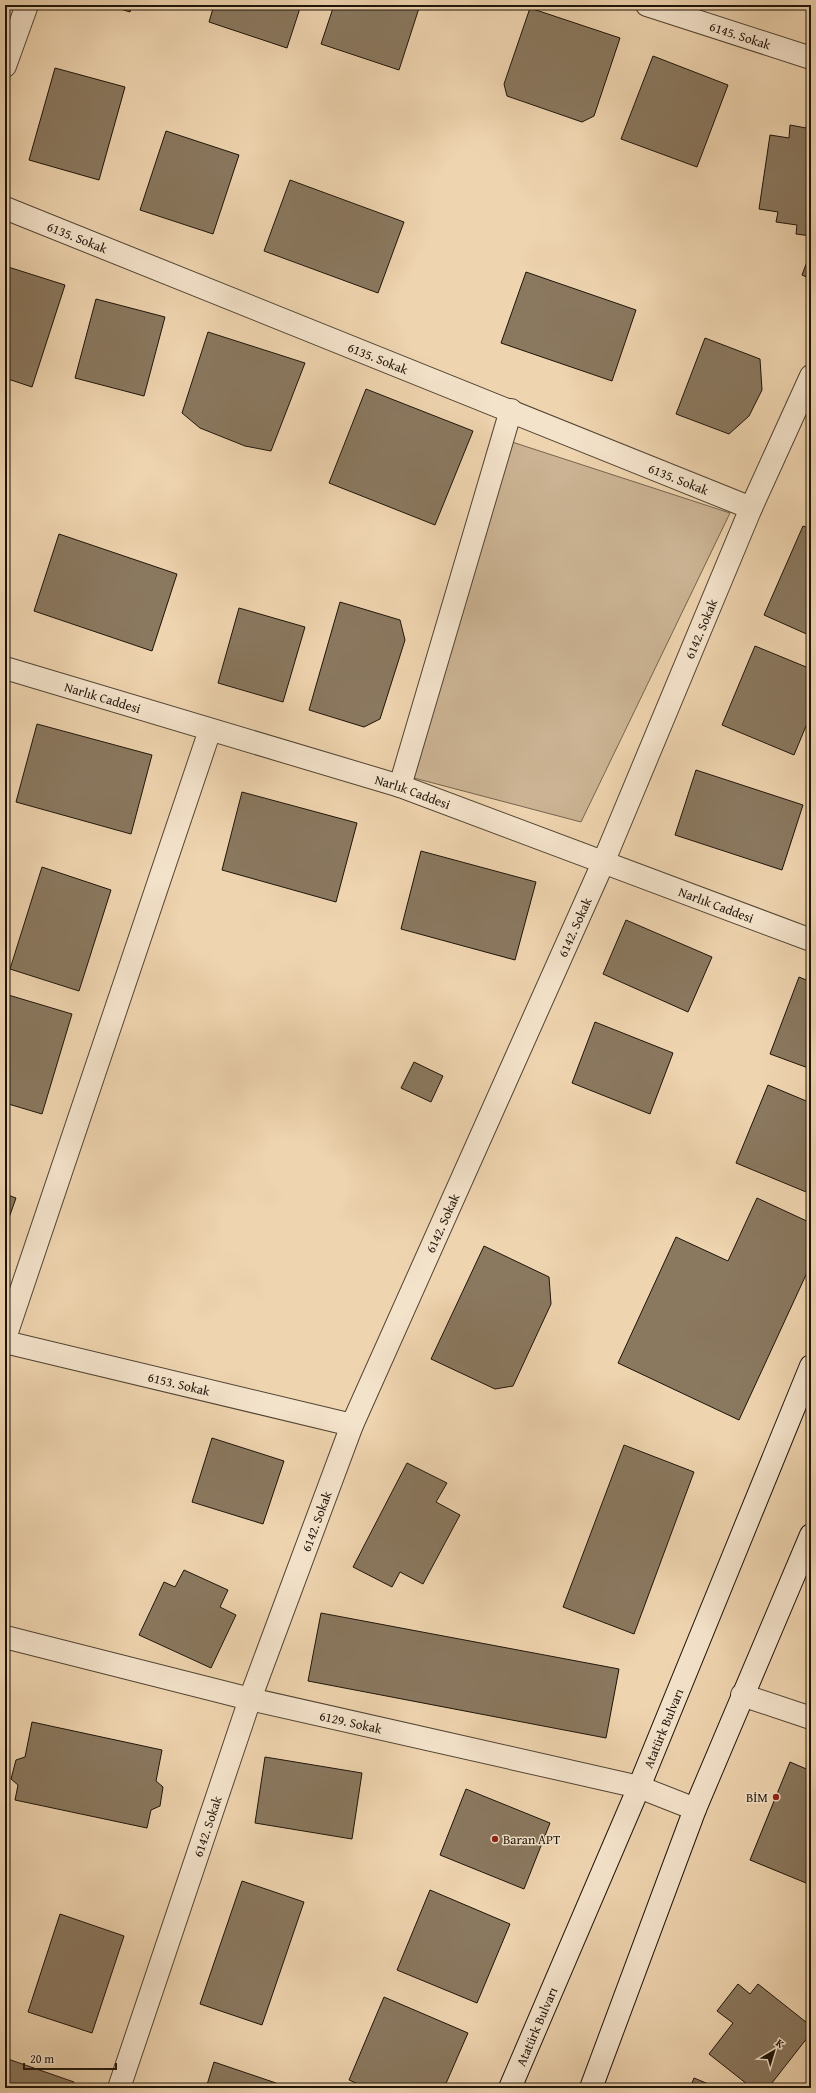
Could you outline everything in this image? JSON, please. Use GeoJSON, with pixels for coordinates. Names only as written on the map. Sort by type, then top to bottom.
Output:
{"type":"FeatureCollection","features":[{"type":"Feature","properties":{"kind":"street"},"geometry":{"type":"LineString","coordinates":[[5,66],[27,5]]}},
{"type":"Feature","properties":{"kind":"street","name":"6145. Sokak"},"geometry":{"type":"LineString","coordinates":[[647,5],[811,58]]}},
{"type":"Feature","properties":{"kind":"street","name":"6135. Sokak"},"geometry":{"type":"LineString","coordinates":[[5,208],[752,508]]}},
{"type":"Feature","properties":{"kind":"street","name":"6142. Sokak"},"geometry":{"type":"LineString","coordinates":[[119,2088],[250,1699],[352,1425],[603,863],[752,508],[811,376]]}},
{"type":"Feature","properties":{"kind":"street"},"geometry":{"type":"LineString","coordinates":[[400,786],[511,410]]}},
{"type":"Feature","properties":{"kind":"street","name":"Narlık Caddesi"},"geometry":{"type":"LineString","coordinates":[[5,668],[400,786],[811,940]]}},
{"type":"Feature","properties":{"kind":"street"},"geometry":{"type":"LineString","coordinates":[[5,1338],[210,730]]}},
{"type":"Feature","properties":{"kind":"street","name":"6153. Sokak"},"geometry":{"type":"LineString","coordinates":[[5,1342],[352,1425]]}},
{"type":"Feature","properties":{"kind":"street","name":"Atatürk Bulvarı"},"geometry":{"type":"LineString","coordinates":[[510,2088],[639,1787],[811,1366]]}},
{"type":"Feature","properties":{"kind":"street"},"geometry":{"type":"LineString","coordinates":[[591,2088],[695,1809],[811,1535]]}},
{"type":"Feature","properties":{"kind":"street","name":"6129. Sokak"},"geometry":{"type":"LineString","coordinates":[[5,1638],[250,1699],[639,1787],[695,1809]]}},
{"type":"Feature","properties":{"kind":"street"},"geometry":{"type":"LineString","coordinates":[[742,1695],[811,1718]]}},
{"type":"Feature","properties":{"kind":"shaded area"},"geometry":{"type":"Polygon","coordinates":[[[509,441],[730,513],[581,822],[414,778],[509,441]]]}},
{"type":"Feature","properties":{"kind":"building"},"geometry":{"type":"Polygon","coordinates":[[[108,5],[132,5],[130,12],[108,5]]]}},
{"type":"Feature","properties":{"kind":"building"},"geometry":{"type":"Polygon","coordinates":[[[214,5],[301,5],[287,48],[209,22],[214,5]]]}},
{"type":"Feature","properties":{"kind":"building"},"geometry":{"type":"Polygon","coordinates":[[[334,5],[420,5],[399,70],[321,44],[334,5]]]}},
{"type":"Feature","properties":{"kind":"building"},"geometry":{"type":"Polygon","coordinates":[[[530,8],[620,38],[594,116],[582,122],[507,96],[504,84],[530,8]]]}},
{"type":"Feature","properties":{"kind":"building"},"geometry":{"type":"Polygon","coordinates":[[[653,56],[728,85],[697,167],[621,139],[653,56]]]}},
{"type":"Feature","properties":{"kind":"building"},"geometry":{"type":"Polygon","coordinates":[[[55,68],[125,87],[99,180],[29,160],[55,68]]]}},
{"type":"Feature","properties":{"kind":"building"},"geometry":{"type":"Polygon","coordinates":[[[807,122],[811,123],[811,236],[796,234],[797,225],[776,222],[778,212],[759,209],[770,135],[789,138],[790,125],[806,128],[807,122]]]}},
{"type":"Feature","properties":{"kind":"building"},"geometry":{"type":"Polygon","coordinates":[[[166,131],[239,155],[213,234],[140,210],[166,131]]]}},
{"type":"Feature","properties":{"kind":"building"},"geometry":{"type":"Polygon","coordinates":[[[290,180],[404,222],[378,293],[264,251],[290,180]]]}},
{"type":"Feature","properties":{"kind":"building"},"geometry":{"type":"Polygon","coordinates":[[[811,251],[811,279],[802,275],[811,251]]]}},
{"type":"Feature","properties":{"kind":"building"},"geometry":{"type":"Polygon","coordinates":[[[5,266],[65,285],[32,387],[5,378],[5,266]]]}},
{"type":"Feature","properties":{"kind":"building"},"geometry":{"type":"Polygon","coordinates":[[[526,272],[636,310],[612,381],[501,343],[526,272]]]}},
{"type":"Feature","properties":{"kind":"building"},"geometry":{"type":"Polygon","coordinates":[[[96,299],[165,317],[144,396],[75,378],[96,299]]]}},
{"type":"Feature","properties":{"kind":"building"},"geometry":{"type":"Polygon","coordinates":[[[208,332],[305,363],[271,451],[245,446],[200,428],[182,413],[208,332]]]}},
{"type":"Feature","properties":{"kind":"building"},"geometry":{"type":"Polygon","coordinates":[[[705,338],[760,359],[762,390],[749,416],[729,434],[676,414],[705,338]]]}},
{"type":"Feature","properties":{"kind":"building"},"geometry":{"type":"Polygon","coordinates":[[[366,389],[473,431],[435,525],[329,483],[366,389]]]}},
{"type":"Feature","properties":{"kind":"building"},"geometry":{"type":"Polygon","coordinates":[[[803,526],[811,529],[811,636],[764,615],[803,526]]]}},
{"type":"Feature","properties":{"kind":"building"},"geometry":{"type":"Polygon","coordinates":[[[59,534],[177,574],[152,651],[34,611],[59,534]]]}},
{"type":"Feature","properties":{"kind":"building"},"geometry":{"type":"Polygon","coordinates":[[[340,602],[400,620],[405,640],[380,719],[364,727],[309,710],[340,602]]]}},
{"type":"Feature","properties":{"kind":"building"},"geometry":{"type":"Polygon","coordinates":[[[239,608],[305,627],[283,702],[218,683],[239,608]]]}},
{"type":"Feature","properties":{"kind":"building"},"geometry":{"type":"Polygon","coordinates":[[[755,646],[811,669],[811,714],[794,755],[722,725],[755,646]]]}},
{"type":"Feature","properties":{"kind":"building"},"geometry":{"type":"Polygon","coordinates":[[[37,724],[152,755],[131,834],[16,802],[37,724]]]}},
{"type":"Feature","properties":{"kind":"building"},"geometry":{"type":"Polygon","coordinates":[[[696,770],[803,805],[782,870],[675,835],[696,770]]]}},
{"type":"Feature","properties":{"kind":"building"},"geometry":{"type":"Polygon","coordinates":[[[242,792],[357,823],[336,902],[222,870],[242,792]]]}},
{"type":"Feature","properties":{"kind":"building"},"geometry":{"type":"Polygon","coordinates":[[[421,851],[536,882],[515,960],[401,929],[421,851]]]}},
{"type":"Feature","properties":{"kind":"building"},"geometry":{"type":"Polygon","coordinates":[[[42,867],[111,890],[79,991],[10,969],[42,867]]]}},
{"type":"Feature","properties":{"kind":"building"},"geometry":{"type":"Polygon","coordinates":[[[626,920],[712,957],[688,1012],[603,974],[626,920]]]}},
{"type":"Feature","properties":{"kind":"building"},"geometry":{"type":"Polygon","coordinates":[[[799,977],[811,982],[811,1069],[770,1054],[799,977]]]}},
{"type":"Feature","properties":{"kind":"building"},"geometry":{"type":"Polygon","coordinates":[[[5,994],[72,1014],[42,1114],[5,1103],[5,994]]]}},
{"type":"Feature","properties":{"kind":"building"},"geometry":{"type":"Polygon","coordinates":[[[595,1022],[673,1053],[650,1114],[572,1083],[595,1022]]]}},
{"type":"Feature","properties":{"kind":"building"},"geometry":{"type":"Polygon","coordinates":[[[414,1062],[443,1076],[431,1102],[401,1088],[414,1062]]]}},
{"type":"Feature","properties":{"kind":"building"},"geometry":{"type":"Polygon","coordinates":[[[768,1085],[811,1103],[811,1194],[736,1163],[768,1085]]]}},
{"type":"Feature","properties":{"kind":"building"},"geometry":{"type":"Polygon","coordinates":[[[5,1194],[16,1198],[5,1229],[5,1194]]]}},
{"type":"Feature","properties":{"kind":"building"},"geometry":{"type":"Polygon","coordinates":[[[757,1198],[811,1223],[811,1264],[739,1420],[618,1363],[676,1237],[728,1261],[757,1198]]]}},
{"type":"Feature","properties":{"kind":"building"},"geometry":{"type":"Polygon","coordinates":[[[484,1246],[549,1277],[551,1304],[513,1386],[495,1389],[431,1359],[484,1246]]]}},
{"type":"Feature","properties":{"kind":"building"},"geometry":{"type":"Polygon","coordinates":[[[212,1438],[284,1461],[263,1524],[192,1502],[212,1438]]]}},
{"type":"Feature","properties":{"kind":"building"},"geometry":{"type":"Polygon","coordinates":[[[624,1445],[694,1472],[634,1634],[563,1607],[624,1445]]]}},
{"type":"Feature","properties":{"kind":"building"},"geometry":{"type":"Polygon","coordinates":[[[407,1463],[447,1483],[436,1502],[460,1515],[423,1584],[400,1572],[392,1587],[353,1567],[407,1463]]]}},
{"type":"Feature","properties":{"kind":"building"},"geometry":{"type":"Polygon","coordinates":[[[184,1570],[228,1590],[220,1607],[236,1615],[211,1668],[139,1635],[164,1582],[175,1587],[184,1570]]]}},
{"type":"Feature","properties":{"kind":"building"},"geometry":{"type":"Polygon","coordinates":[[[321,1613],[619,1669],[606,1738],[308,1681],[321,1613]]]}},
{"type":"Feature","properties":{"kind":"building"},"geometry":{"type":"Polygon","coordinates":[[[32,1722],[162,1750],[156,1781],[163,1787],[160,1806],[151,1810],[147,1828],[15,1800],[18,1785],[11,1779],[16,1760],[25,1757],[32,1722]]]}},
{"type":"Feature","properties":{"kind":"building"},"geometry":{"type":"Polygon","coordinates":[[[265,1757],[362,1773],[352,1839],[255,1823],[265,1757]]]}},
{"type":"Feature","properties":{"kind":"building"},"geometry":{"type":"Polygon","coordinates":[[[790,1762],[811,1771],[811,1885],[750,1860],[790,1762]]]}},
{"type":"Feature","properties":{"kind":"building","name":"Baran APT"},"geometry":{"type":"Polygon","coordinates":[[[466,1789],[550,1823],[524,1889],[440,1855],[466,1789]]]}},
{"type":"Feature","properties":{"kind":"building"},"geometry":{"type":"Polygon","coordinates":[[[242,1881],[304,1902],[262,2025],[200,2004],[242,1881]]]}},
{"type":"Feature","properties":{"kind":"building"},"geometry":{"type":"Polygon","coordinates":[[[430,1890],[510,1924],[477,2003],[397,1970],[430,1890]]]}},
{"type":"Feature","properties":{"kind":"building"},"geometry":{"type":"Polygon","coordinates":[[[60,1914],[124,1936],[92,2033],[28,2012],[60,1914]]]}},
{"type":"Feature","properties":{"kind":"building"},"geometry":{"type":"Polygon","coordinates":[[[738,1984],[750,1994],[758,1984],[811,2026],[811,2033],[768,2088],[752,2088],[709,2054],[733,2023],[717,2011],[738,1984]]]}},
{"type":"Feature","properties":{"kind":"building"},"geometry":{"type":"Polygon","coordinates":[[[384,1997],[468,2033],[444,2088],[367,2088],[349,2080],[384,1997]]]}},
{"type":"Feature","properties":{"kind":"building"},"geometry":{"type":"Polygon","coordinates":[[[5,2058],[74,2082],[72,2088],[5,2088],[5,2058]]]}},
{"type":"Feature","properties":{"kind":"building"},"geometry":{"type":"Polygon","coordinates":[[[214,2062],[276,2083],[275,2088],[206,2088],[214,2062]]]}},
{"type":"Feature","properties":{"kind":"building"},"geometry":{"type":"Polygon","coordinates":[[[694,2078],[718,2088],[690,2088],[694,2078]]]}},
{"type":"Feature","properties":{"kind":"place","name":"BİM"},"geometry":{"type":"Point","coordinates":[776,1797]}},
{"type":"Feature","properties":{"kind":"place","name":"Baran APT"},"geometry":{"type":"Point","coordinates":[495,1839]}}]}
